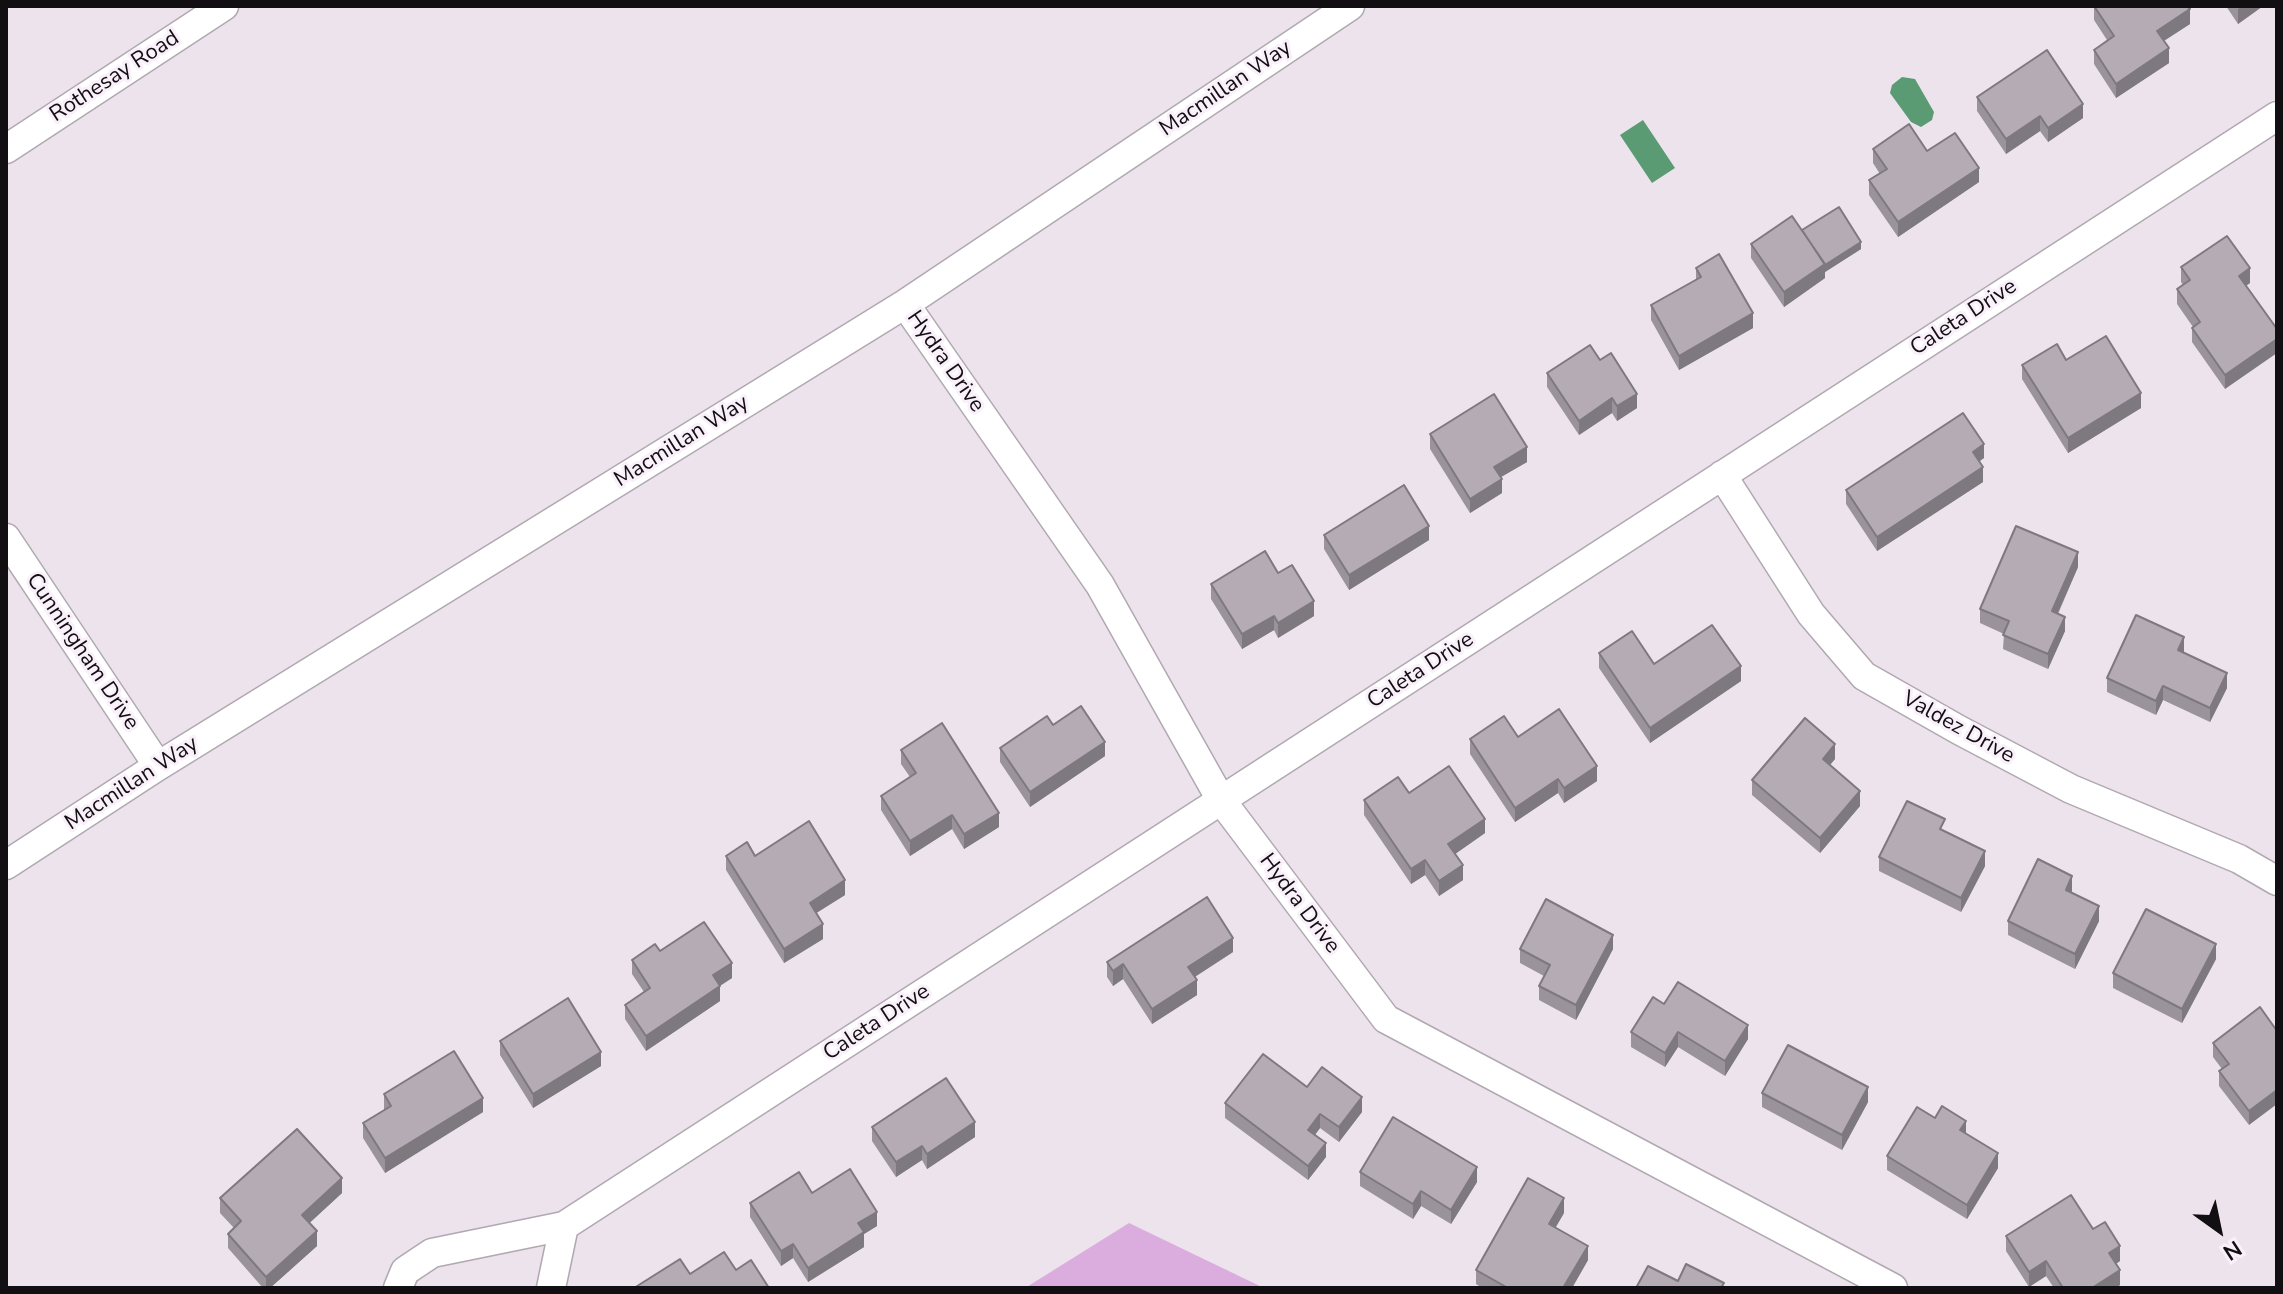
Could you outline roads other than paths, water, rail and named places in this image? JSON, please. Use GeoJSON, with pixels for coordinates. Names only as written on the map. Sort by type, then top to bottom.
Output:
{"type":"FeatureCollection","features":[{"type":"Feature","properties":{"kind":"street","name":"Rothesay Road"},"geometry":{"type":"LineString","coordinates":[[6,149],[224,6]]}},
{"type":"Feature","properties":{"kind":"street","name":"Macmillan Way"},"geometry":{"type":"LineString","coordinates":[[6,865],[158,766],[905,304],[1350,6]]}},
{"type":"Feature","properties":{"kind":"street","name":"Caleta Drive"},"geometry":{"type":"LineString","coordinates":[[398,1288],[405,1271],[432,1253],[564,1226],[1722,475],[2273,126]]}},
{"type":"Feature","properties":{"kind":"street","name":"Hydra Drive"},"geometry":{"type":"LineString","coordinates":[[905,304],[1100,585],[1221,800],[1386,1019],[1893,1288]]}},
{"type":"Feature","properties":{"kind":"street","name":"Valdez Drive"},"geometry":{"type":"LineString","coordinates":[[1722,475],[1811,614],[1864,676],[2071,789],[2239,859],[2277,881]]}},
{"type":"Feature","properties":{"kind":"street","name":"Cunningham Drive"},"geometry":{"type":"LineString","coordinates":[[6,538],[158,766]]}},
{"type":"Feature","properties":{"kind":"street"},"geometry":{"type":"LineString","coordinates":[[551,1288],[564,1226]]}}]}
